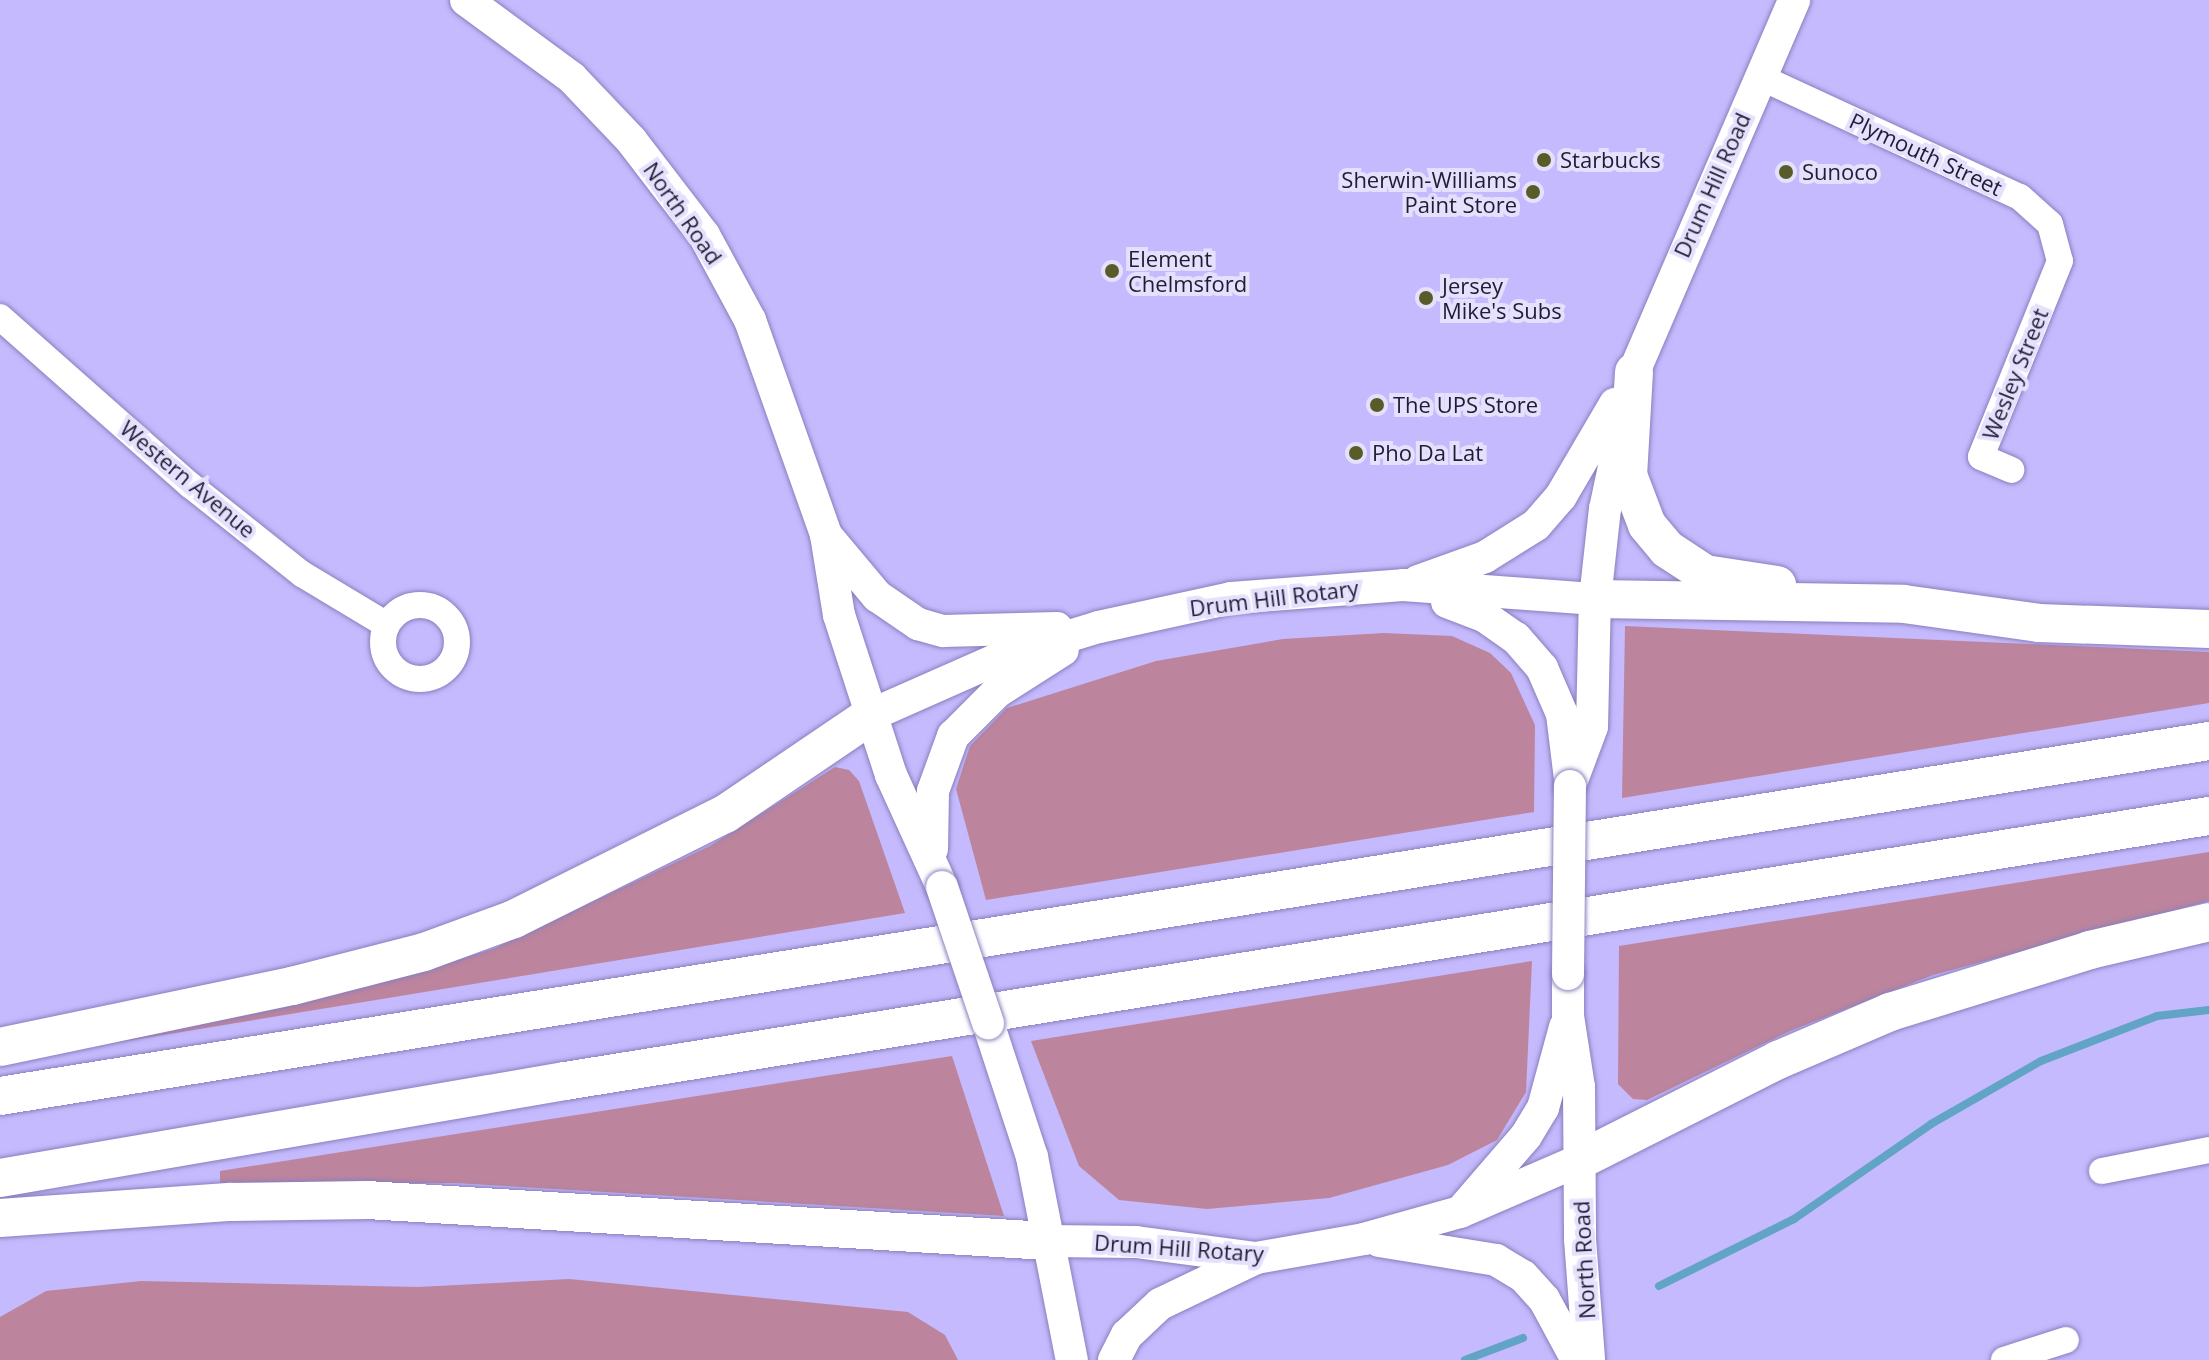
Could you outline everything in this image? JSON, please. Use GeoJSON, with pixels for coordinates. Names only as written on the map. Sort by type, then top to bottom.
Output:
{"type":"FeatureCollection","features":[{"type":"Feature","properties":{"kind":"highway"},"geometry":{"type":"LineString","coordinates":[[1634,372],[1628,475],[1642,517],[1667,549],[1705,574],[1850,602],[2039,623],[2209,629]]}},
{"type":"Feature","properties":{"kind":"highway"},"geometry":{"type":"LineString","coordinates":[[1595,599],[1749,605],[1850,602]]}},
{"type":"Feature","properties":{"kind":"highway"},"geometry":{"type":"LineString","coordinates":[[0,1047],[307,982],[424,952],[514,919],[725,814],[871,715]]}},
{"type":"Feature","properties":{"kind":"highway"},"geometry":{"type":"LineString","coordinates":[[0,1096],[2209,741]]}},
{"type":"Feature","properties":{"kind":"highway"},"geometry":{"type":"LineString","coordinates":[[0,1178],[580,1079],[2209,816]]}},
{"type":"Feature","properties":{"kind":"highway"},"geometry":{"type":"LineString","coordinates":[[1580,1160],[1778,1060],[1890,1012],[2075,954],[2209,922]]}},
{"type":"Feature","properties":{"kind":"highway"},"geometry":{"type":"LineString","coordinates":[[0,1218],[231,1202],[367,1200],[1048,1241]]}},
{"type":"Feature","properties":{"kind":"main road","name":"North Road"},"geometry":{"type":"LineString","coordinates":[[466,0],[572,78],[631,140],[704,235],[750,320],[826,535],[839,615],[871,715]]}},
{"type":"Feature","properties":{"kind":"main road","name":"Drum Hill Road"},"geometry":{"type":"LineString","coordinates":[[1403,585],[1485,557],[1536,525],[1561,496],[1634,372],[1794,0]]}},
{"type":"Feature","properties":{"kind":"main road","name":"Drum Hill Road"},"geometry":{"type":"LineString","coordinates":[[1595,599],[1615,446],[1634,372]]}},
{"type":"Feature","properties":{"kind":"main road","name":"North Road"},"geometry":{"type":"LineString","coordinates":[[826,535],[877,596],[918,624],[943,631],[1099,627]]}},
{"type":"Feature","properties":{"kind":"main road","name":"Drum Hill Rotary"},"geometry":{"type":"LineString","coordinates":[[1403,585],[1484,616],[1530,652],[1562,714],[1570,786],[1568,1016],[1579,1087],[1580,1160],[1460,1212],[1364,1239],[1256,1258],[1136,1242],[1048,1241],[1032,1157],[938,875],[891,775],[871,715],[1004,656],[1099,627],[1231,598],[1403,585],[1595,599],[1592,727],[1570,786]]}},
{"type":"Feature","properties":{"kind":"main road","name":"Drum Hill Rotary"},"geometry":{"type":"LineString","coordinates":[[938,875],[933,791],[953,736],[997,692],[1099,627]]}},
{"type":"Feature","properties":{"kind":"main road","name":"Drum Hill Rotary"},"geometry":{"type":"LineString","coordinates":[[1460,1212],[1526,1136],[1543,1108],[1568,1016]]}},
{"type":"Feature","properties":{"kind":"main road","name":"North Road"},"geometry":{"type":"LineString","coordinates":[[1580,1160],[1589,1360]]}},
{"type":"Feature","properties":{"kind":"main road","name":"North Road"},"geometry":{"type":"LineString","coordinates":[[1364,1239],[1496,1260],[1523,1276],[1544,1299],[1577,1360]]}},
{"type":"Feature","properties":{"kind":"main road"},"geometry":{"type":"LineString","coordinates":[[1048,1241],[1072,1360]]}},
{"type":"Feature","properties":{"kind":"main road"},"geometry":{"type":"LineString","coordinates":[[1114,1360],[1127,1335],[1160,1304],[1256,1258]]}},
{"type":"Feature","properties":{"kind":"street","name":"Plymouth Street"},"geometry":{"type":"LineString","coordinates":[[1760,77],[2020,197],[2050,224],[2060,261]]}},
{"type":"Feature","properties":{"kind":"street","name":"Wesley Street"},"geometry":{"type":"LineString","coordinates":[[2011,470],[1981,457],[2060,261]]}},
{"type":"Feature","properties":{"kind":"street","name":"Western Avenue"},"geometry":{"type":"LineString","coordinates":[[0,317],[190,485],[302,574],[387,625]]}},
{"type":"Feature","properties":{"kind":"street"},"geometry":{"type":"LineString","coordinates":[[2102,1171],[2209,1150]]}},
{"type":"Feature","properties":{"kind":"street"},"geometry":{"type":"LineString","coordinates":[[2004,1360],[2066,1340]]}},
{"type":"Feature","properties":{"kind":"shaded area"},"geometry":{"type":"Polygon","coordinates":[[[1625,626],[2209,652],[2209,703],[1622,798],[1625,626]]]}},
{"type":"Feature","properties":{"kind":"shaded area"},"geometry":{"type":"Polygon","coordinates":[[[1384,633],[1452,636],[1490,653],[1511,673],[1535,725],[1534,812],[986,900],[956,789],[970,746],[1007,708],[1156,661],[1283,639],[1384,633]]]}},
{"type":"Feature","properties":{"kind":"shaded area"},"geometry":{"type":"Polygon","coordinates":[[[835,767],[849,770],[859,781],[905,913],[41,1055],[370,986],[493,949],[710,846],[835,767]]]}},
{"type":"Feature","properties":{"kind":"shaded area"},"geometry":{"type":"Polygon","coordinates":[[[2209,852],[2209,901],[1933,975],[1790,1031],[1647,1100],[1633,1099],[1618,1084],[1619,946],[2209,852]]]}},
{"type":"Feature","properties":{"kind":"shaded area"},"geometry":{"type":"Polygon","coordinates":[[[1532,961],[1526,1092],[1497,1140],[1448,1165],[1329,1198],[1207,1209],[1119,1200],[1079,1166],[1031,1041],[1532,961]]]}},
{"type":"Feature","properties":{"kind":"shaded area"},"geometry":{"type":"Polygon","coordinates":[[[952,1056],[1004,1216],[455,1183],[220,1184],[220,1171],[952,1056]]]}},
{"type":"Feature","properties":{"kind":"shaded area"},"geometry":{"type":"Polygon","coordinates":[[[569,1279],[908,1312],[945,1335],[958,1360],[0,1360],[0,1317],[46,1291],[141,1281],[418,1287],[569,1279]]]}},
{"type":"Feature","properties":{"kind":"waterway"},"geometry":{"type":"LineString","coordinates":[[1659,1286],[1794,1219],[1931,1124],[2041,1061],[2157,1016],[2209,1010]]}},
{"type":"Feature","properties":{"kind":"waterway"},"geometry":{"type":"LineString","coordinates":[[1465,1360],[1523,1338]]}},
{"type":"Feature","properties":{"kind":"place","name":"Starbucks"},"geometry":{"type":"Point","coordinates":[1544,160]}},
{"type":"Feature","properties":{"kind":"place","name":"Sunoco"},"geometry":{"type":"Point","coordinates":[1786,172]}},
{"type":"Feature","properties":{"kind":"place","name":"Sherwin-Williams Paint Store"},"geometry":{"type":"Point","coordinates":[1533,192]}},
{"type":"Feature","properties":{"kind":"place","name":"Element Chelmsford"},"geometry":{"type":"Point","coordinates":[1112,271]}},
{"type":"Feature","properties":{"kind":"place","name":"Jersey Mike's Subs"},"geometry":{"type":"Point","coordinates":[1426,298]}},
{"type":"Feature","properties":{"kind":"place","name":"The UPS Store"},"geometry":{"type":"Point","coordinates":[1377,405]}},
{"type":"Feature","properties":{"kind":"place","name":"Pho Da Lat"},"geometry":{"type":"Point","coordinates":[1356,453]}}]}
